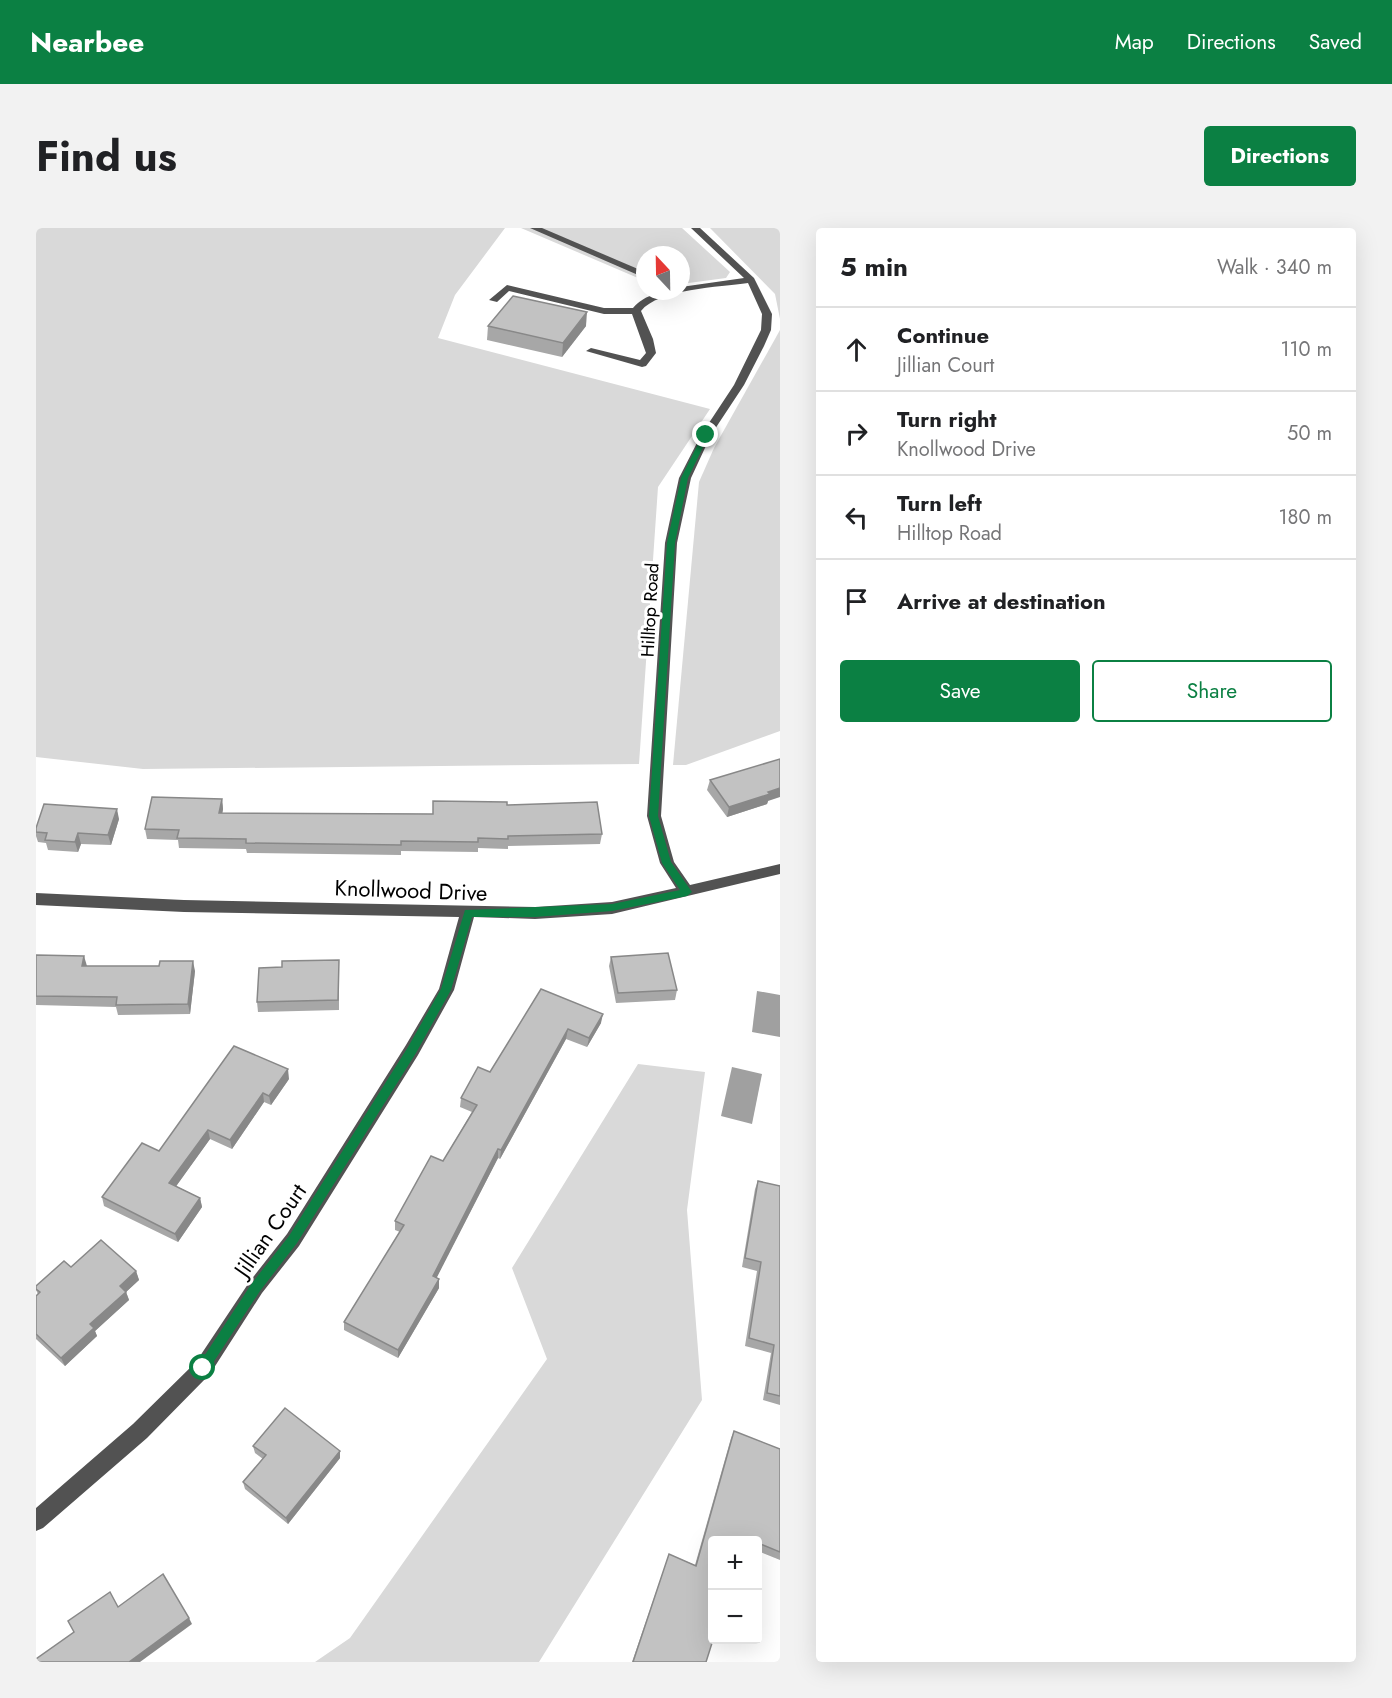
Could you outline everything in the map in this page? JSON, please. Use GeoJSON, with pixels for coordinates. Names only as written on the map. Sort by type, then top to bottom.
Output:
{"type":"FeatureCollection","features":[{"type":"Feature","properties":{"kind":"street"},"geometry":{"type":"LineString","coordinates":[[534,228],[636,271]]}},
{"type":"Feature","properties":{"kind":"street","name":"Hilltop Road"},"geometry":{"type":"LineString","coordinates":[[687,892],[667,863],[654,816],[671,543],[685,478],[706,435],[739,385],[766,330],[767,314],[751,280],[695,228]]}},
{"type":"Feature","properties":{"kind":"street"},"geometry":{"type":"LineString","coordinates":[[690,289],[751,280]]}},
{"type":"Feature","properties":{"kind":"street"},"geometry":{"type":"LineString","coordinates":[[494,300],[507,288],[604,311],[636,311]]}},
{"type":"Feature","properties":{"kind":"street"},"geometry":{"type":"LineString","coordinates":[[636,311],[648,300]]}},
{"type":"Feature","properties":{"kind":"street"},"geometry":{"type":"LineString","coordinates":[[591,351],[642,364],[651,353],[648,339],[636,311]]}},
{"type":"Feature","properties":{"kind":"street","name":"Knollwood Drive"},"geometry":{"type":"LineString","coordinates":[[36,899],[468,913],[535,913],[612,908],[687,892],[780,868]]}},
{"type":"Feature","properties":{"kind":"street","name":"Jillian Court"},"geometry":{"type":"LineString","coordinates":[[36,1521],[140,1431],[203,1368],[256,1287],[293,1240],[412,1050],[446,990],[468,913]]}},
{"type":"Feature","properties":{"kind":"shaded area"},"geometry":{"type":"Polygon","coordinates":[[[36,228],[505,228],[455,295],[438,338],[710,409],[658,487],[639,764],[143,769],[36,757],[36,228]]]}},
{"type":"Feature","properties":{"kind":"shaded area"},"geometry":{"type":"Polygon","coordinates":[[[521,228],[682,228],[730,272],[726,278],[690,283],[690,246],[636,246],[636,277],[521,228]]]}},
{"type":"Feature","properties":{"kind":"shaded area"},"geometry":{"type":"Polygon","coordinates":[[[710,228],[780,228],[780,319],[775,294],[710,228]]]}},
{"type":"Feature","properties":{"kind":"shaded area"},"geometry":{"type":"Polygon","coordinates":[[[780,330],[780,731],[686,765],[673,765],[699,482],[714,448],[780,330]]]}},
{"type":"Feature","properties":{"kind":"shaded area"},"geometry":{"type":"Polygon","coordinates":[[[757,991],[780,995],[780,1037],[752,1032],[757,991]]]}},
{"type":"Feature","properties":{"kind":"shaded area"},"geometry":{"type":"Polygon","coordinates":[[[638,1064],[705,1072],[687,1210],[702,1400],[539,1662],[315,1662],[350,1638],[547,1359],[512,1268],[638,1064]]]}},
{"type":"Feature","properties":{"kind":"shaded area"},"geometry":{"type":"Polygon","coordinates":[[[732,1067],[762,1074],[752,1124],[721,1116],[732,1067]]]}},
{"type":"Feature","properties":{"kind":"building"},"geometry":{"type":"Polygon","coordinates":[[[513,296],[587,312],[563,343],[488,326],[513,296]]]}},
{"type":"Feature","properties":{"kind":"building"},"geometry":{"type":"Polygon","coordinates":[[[780,759],[780,788],[768,792],[770,794],[729,807],[710,780],[780,759]]]}},
{"type":"Feature","properties":{"kind":"building"},"geometry":{"type":"Polygon","coordinates":[[[152,797],[222,799],[219,813],[433,814],[433,801],[507,802],[507,805],[597,802],[602,834],[508,836],[508,839],[478,838],[478,842],[401,841],[401,845],[246,843],[246,839],[177,838],[179,830],[145,829],[152,797]]]}},
{"type":"Feature","properties":{"kind":"building"},"geometry":{"type":"Polygon","coordinates":[[[44,804],[117,809],[108,835],[78,833],[75,842],[45,840],[47,833],[36,832],[44,804]]]}},
{"type":"Feature","properties":{"kind":"building"},"geometry":{"type":"Polygon","coordinates":[[[668,953],[677,990],[618,993],[611,957],[668,953]]]}},
{"type":"Feature","properties":{"kind":"building"},"geometry":{"type":"Polygon","coordinates":[[[36,955],[84,956],[82,966],[159,966],[160,961],[193,961],[188,1004],[116,1005],[117,997],[36,996],[36,955]]]}},
{"type":"Feature","properties":{"kind":"building"},"geometry":{"type":"Polygon","coordinates":[[[339,960],[338,1000],[257,1002],[259,968],[282,967],[282,961],[339,960]]]}},
{"type":"Feature","properties":{"kind":"building"},"geometry":{"type":"Polygon","coordinates":[[[541,989],[603,1014],[589,1038],[568,1029],[501,1150],[498,1149],[433,1276],[439,1279],[398,1350],[344,1322],[404,1225],[395,1221],[431,1156],[443,1161],[477,1105],[461,1098],[478,1067],[490,1072],[541,989]]]}},
{"type":"Feature","properties":{"kind":"building"},"geometry":{"type":"Polygon","coordinates":[[[234,1046],[288,1069],[269,1096],[263,1093],[230,1140],[208,1130],[169,1183],[200,1198],[175,1234],[102,1197],[142,1143],[159,1151],[234,1046]]]}},
{"type":"Feature","properties":{"kind":"building"},"geometry":{"type":"Polygon","coordinates":[[[758,1181],[780,1186],[780,1396],[767,1393],[774,1345],[749,1338],[761,1262],[745,1258],[758,1181]]]}},
{"type":"Feature","properties":{"kind":"building"},"geometry":{"type":"Polygon","coordinates":[[[101,1240],[136,1271],[120,1286],[126,1292],[90,1324],[94,1328],[61,1358],[36,1334],[36,1296],[40,1292],[36,1286],[64,1261],[71,1267],[101,1240]]]}},
{"type":"Feature","properties":{"kind":"building"},"geometry":{"type":"Polygon","coordinates":[[[285,1408],[340,1451],[286,1518],[243,1482],[266,1455],[253,1446],[285,1408]]]}},
{"type":"Feature","properties":{"kind":"building"},"geometry":{"type":"Polygon","coordinates":[[[734,1431],[780,1449],[780,1552],[762,1545],[762,1536],[708,1536],[708,1644],[712,1644],[706,1662],[633,1662],[669,1554],[696,1566],[734,1431]]]}},
{"type":"Feature","properties":{"kind":"building"},"geometry":{"type":"Polygon","coordinates":[[[163,1574],[189,1618],[129,1662],[36,1662],[36,1659],[74,1632],[68,1621],[110,1592],[118,1607],[163,1574]]]}},
{"type":"Feature","properties":{"kind":"route"},"geometry":{"type":"LineString","coordinates":[[203,1368],[256,1287],[293,1240],[435,1011],[446,990],[460,948],[468,913],[535,913],[612,908],[687,892],[667,863],[654,816],[671,543],[685,478],[706,435]]}}]}
